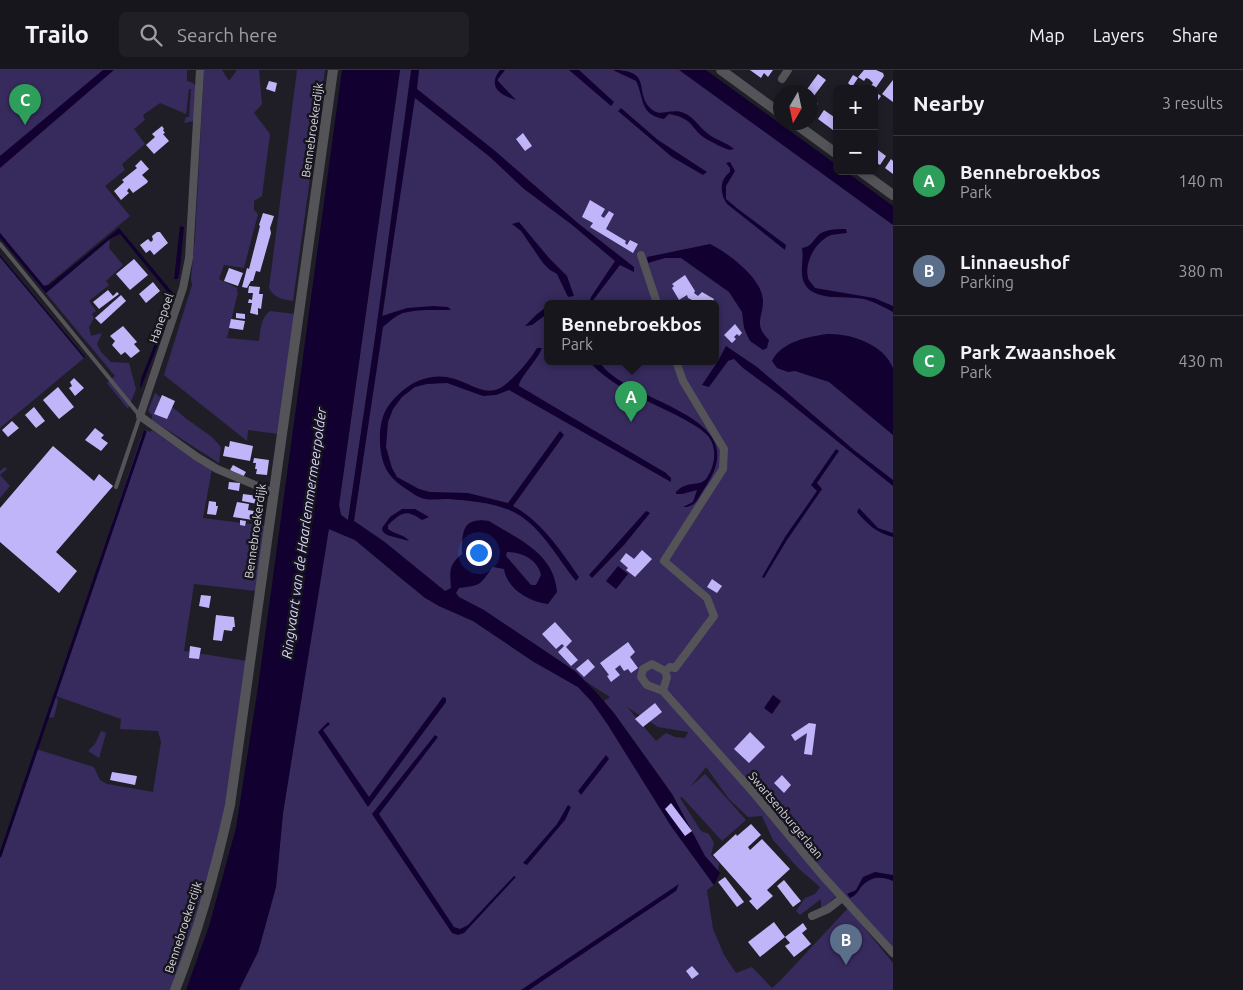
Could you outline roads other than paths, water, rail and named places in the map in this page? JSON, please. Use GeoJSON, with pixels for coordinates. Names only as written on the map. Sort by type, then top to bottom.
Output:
{"type":"FeatureCollection","features":[{"type":"Feature","properties":{"kind":"street","name":"Hanepoel"},"geometry":{"type":"LineString","coordinates":[[140,416],[183,288],[189,258],[200,70]]}},
{"type":"Feature","properties":{"kind":"street","name":"Bennebroekerdijk"},"geometry":{"type":"LineString","coordinates":[[175,990],[203,911],[230,805],[332,70]]}},
{"type":"Feature","properties":{"kind":"street"},"geometry":{"type":"LineString","coordinates":[[721,70],[773,108]]}},
{"type":"Feature","properties":{"kind":"street"},"geometry":{"type":"LineString","coordinates":[[782,78],[788,70]]}},
{"type":"Feature","properties":{"kind":"street"},"geometry":{"type":"LineString","coordinates":[[804,130],[833,151]]}},
{"type":"Feature","properties":{"kind":"street"},"geometry":{"type":"LineString","coordinates":[[866,175],[893,195]]}},
{"type":"Feature","properties":{"kind":"street"},"geometry":{"type":"LineString","coordinates":[[641,255],[656,300]]}},
{"type":"Feature","properties":{"kind":"street"},"geometry":{"type":"LineString","coordinates":[[663,691],[667,678],[665,671],[670,667],[675,668],[714,616],[706,598],[664,561],[723,470],[724,449],[683,381],[677,365]]}},
{"type":"Feature","properties":{"kind":"street"},"geometry":{"type":"LineString","coordinates":[[140,416],[217,469],[272,492]]}},
{"type":"Feature","properties":{"kind":"street","name":"Swartsenburgerlaan"},"geometry":{"type":"LineString","coordinates":[[665,671],[652,664],[643,669],[641,677],[648,685],[663,691],[752,791],[842,898],[893,953]]}},
{"type":"Feature","properties":{"kind":"street"},"geometry":{"type":"LineString","coordinates":[[812,916],[828,909],[842,898]]}},
{"type":"Feature","properties":{"kind":"lane"},"geometry":{"type":"LineString","coordinates":[[0,244],[140,416],[116,487]]}},
{"type":"Feature","properties":{"kind":"water"},"geometry":{"type":"Polygon","coordinates":[[[103,70],[114,70],[0,168],[0,156],[103,70]]]}},
{"type":"Feature","properties":{"kind":"water","name":"Ringvaart van de Haarlemmermeerpolder"},"geometry":{"type":"Polygon","coordinates":[[[342,70],[400,70],[339,505],[341,515],[348,520],[376,331],[411,70],[419,70],[417,89],[494,150],[579,224],[634,267],[634,272],[620,265],[593,300],[590,300],[615,261],[571,224],[524,189],[490,157],[415,98],[382,316],[407,308],[433,306],[448,307],[451,310],[421,310],[403,313],[383,327],[354,521],[386,543],[445,591],[451,588],[450,573],[452,565],[462,554],[462,539],[465,528],[473,521],[489,521],[523,542],[542,557],[549,567],[557,592],[548,604],[541,603],[520,593],[509,583],[504,569],[493,567],[480,583],[459,588],[456,593],[459,597],[484,610],[575,671],[595,691],[614,713],[672,794],[705,856],[720,873],[714,885],[671,826],[608,725],[592,702],[578,687],[534,662],[473,621],[425,598],[355,540],[329,529],[283,813],[276,887],[258,952],[239,990],[186,990],[209,926],[236,828],[258,687],[342,70]],[[507,552],[506,556],[531,585],[536,585],[541,575],[537,565],[524,555],[507,552]]]}},
{"type":"Feature","properties":{"kind":"water"},"geometry":{"type":"Polygon","coordinates":[[[500,70],[505,70],[498,81],[516,100],[505,96],[497,90],[495,81],[500,70]]]}},
{"type":"Feature","properties":{"kind":"water"},"geometry":{"type":"Polygon","coordinates":[[[569,70],[579,70],[614,102],[611,106],[569,70]]]}},
{"type":"Feature","properties":{"kind":"water"},"geometry":{"type":"Polygon","coordinates":[[[613,70],[626,71],[634,74],[639,79],[647,105],[654,111],[660,113],[675,111],[684,113],[691,117],[704,131],[734,149],[729,150],[708,140],[688,122],[678,116],[669,114],[664,119],[650,114],[644,105],[636,81],[613,70]]]}},
{"type":"Feature","properties":{"kind":"water"},"geometry":{"type":"Polygon","coordinates":[[[679,70],[706,70],[773,119],[773,130],[789,130],[833,162],[833,175],[850,175],[893,206],[893,225],[679,70]]]}},
{"type":"Feature","properties":{"kind":"water"},"geometry":{"type":"Polygon","coordinates":[[[621,108],[658,140],[707,172],[703,175],[672,157],[618,111],[621,108]]]}},
{"type":"Feature","properties":{"kind":"water"},"geometry":{"type":"Polygon","coordinates":[[[730,162],[735,171],[726,186],[726,199],[786,245],[785,250],[727,204],[722,192],[722,183],[730,172],[730,168],[726,163],[730,162]]]}},
{"type":"Feature","properties":{"kind":"water"},"geometry":{"type":"Polygon","coordinates":[[[519,222],[567,276],[574,296],[568,297],[557,274],[543,263],[521,231],[512,224],[519,222]]]}},
{"type":"Feature","properties":{"kind":"water"},"geometry":{"type":"Polygon","coordinates":[[[180,226],[184,227],[180,269],[178,279],[174,279],[180,226]]]}},
{"type":"Feature","properties":{"kind":"water"},"geometry":{"type":"Polygon","coordinates":[[[119,228],[173,293],[165,319],[164,316],[170,295],[120,234],[110,239],[46,293],[0,238],[0,233],[44,286],[49,285],[119,228]]]}},
{"type":"Feature","properties":{"kind":"water"},"geometry":{"type":"Polygon","coordinates":[[[846,229],[847,233],[831,235],[816,247],[808,265],[809,279],[815,288],[874,298],[893,306],[893,312],[864,299],[821,295],[807,287],[803,280],[802,248],[808,246],[821,233],[846,229]]]}},
{"type":"Feature","properties":{"kind":"water"},"geometry":{"type":"Polygon","coordinates":[[[710,244],[726,253],[743,267],[757,283],[763,300],[760,325],[761,330],[769,340],[767,348],[763,350],[750,341],[744,328],[742,312],[729,292],[681,258],[665,258],[648,263],[647,257],[710,244]]]}},
{"type":"Feature","properties":{"kind":"water"},"geometry":{"type":"Polygon","coordinates":[[[0,255],[85,357],[84,358],[0,257],[0,255]]]}},
{"type":"Feature","properties":{"kind":"water"},"geometry":{"type":"Polygon","coordinates":[[[544,309],[544,316],[532,325],[525,326],[544,309]]]}},
{"type":"Feature","properties":{"kind":"water"},"geometry":{"type":"Polygon","coordinates":[[[159,333],[162,334],[141,388],[141,379],[159,333]]]}},
{"type":"Feature","properties":{"kind":"water"},"geometry":{"type":"Polygon","coordinates":[[[827,334],[856,338],[874,346],[889,360],[893,368],[893,435],[829,382],[795,371],[788,372],[777,368],[772,361],[788,345],[803,339],[827,334]]]}},
{"type":"Feature","properties":{"kind":"water"},"geometry":{"type":"Polygon","coordinates":[[[726,346],[757,367],[854,450],[893,480],[893,486],[734,359],[728,361],[709,387],[702,385],[715,365],[719,365],[719,359],[726,346]]]}},
{"type":"Feature","properties":{"kind":"water"},"geometry":{"type":"Polygon","coordinates":[[[537,348],[542,348],[519,386],[666,473],[671,478],[671,482],[509,390],[496,395],[483,396],[447,383],[415,387],[402,397],[393,409],[388,422],[386,447],[392,468],[397,477],[419,489],[430,492],[468,493],[508,503],[560,431],[564,435],[513,506],[532,519],[550,537],[579,577],[576,581],[543,537],[528,521],[519,515],[485,503],[419,497],[392,478],[386,469],[381,453],[380,430],[384,413],[393,400],[408,387],[425,378],[445,377],[455,379],[481,390],[498,389],[503,387],[519,371],[537,348]]]}},
{"type":"Feature","properties":{"kind":"water"},"geometry":{"type":"Polygon","coordinates":[[[593,365],[603,365],[613,376],[681,412],[701,425],[714,441],[717,461],[706,486],[695,503],[688,507],[683,507],[693,502],[697,490],[682,494],[676,494],[676,492],[684,486],[700,483],[706,479],[712,469],[714,452],[708,436],[689,422],[619,386],[593,365]]]}},
{"type":"Feature","properties":{"kind":"water"},"geometry":{"type":"Polygon","coordinates":[[[836,449],[839,451],[817,483],[822,489],[764,578],[762,577],[785,537],[817,491],[811,485],[836,449]]]}},
{"type":"Feature","properties":{"kind":"water"},"geometry":{"type":"Polygon","coordinates":[[[859,508],[878,528],[893,533],[893,537],[877,531],[869,525],[857,512],[859,508]]]}},
{"type":"Feature","properties":{"kind":"water"},"geometry":{"type":"Polygon","coordinates":[[[402,509],[415,509],[429,517],[422,520],[408,513],[397,517],[388,525],[388,529],[409,541],[387,535],[383,532],[382,528],[390,517],[402,509]]]}},
{"type":"Feature","properties":{"kind":"water"},"geometry":{"type":"Polygon","coordinates":[[[646,511],[650,513],[624,545],[592,578],[589,575],[646,511]]]}},
{"type":"Feature","properties":{"kind":"water"},"geometry":{"type":"Polygon","coordinates":[[[618,566],[628,574],[616,589],[606,581],[618,566]]]}},
{"type":"Feature","properties":{"kind":"water"},"geometry":{"type":"Polygon","coordinates":[[[773,695],[781,701],[772,714],[764,708],[773,695]]]}},
{"type":"Feature","properties":{"kind":"water"},"geometry":{"type":"Polygon","coordinates":[[[443,697],[446,698],[446,702],[368,807],[318,732],[328,722],[330,724],[323,730],[369,797],[443,697]]]}},
{"type":"Feature","properties":{"kind":"water"},"geometry":{"type":"Polygon","coordinates":[[[435,735],[438,737],[379,814],[454,927],[460,929],[468,925],[514,876],[516,877],[464,933],[458,935],[452,933],[372,814],[435,735]]]}},
{"type":"Feature","properties":{"kind":"water"},"geometry":{"type":"Polygon","coordinates":[[[606,755],[609,759],[581,795],[578,791],[606,755]]]}},
{"type":"Feature","properties":{"kind":"water"},"geometry":{"type":"Polygon","coordinates":[[[568,805],[571,807],[565,820],[527,865],[523,863],[557,824],[568,805]]]}},
{"type":"Feature","properties":{"kind":"water"},"geometry":{"type":"Polygon","coordinates":[[[875,872],[893,875],[893,881],[884,878],[872,879],[865,883],[850,898],[847,894],[856,890],[863,877],[875,872]]]}},
{"type":"Feature","properties":{"kind":"water"},"geometry":{"type":"Polygon","coordinates":[[[679,884],[676,891],[529,990],[521,990],[679,884]]]}},
{"type":"Feature","properties":{"kind":"waterway"},"geometry":{"type":"LineString","coordinates":[[0,856],[145,432]]}},
{"type":"Feature","properties":{"kind":"place","name":"Park Zwaanshoek"},"geometry":{"type":"Point","coordinates":[25,125]}},
{"type":"Feature","properties":{"kind":"place","name":"Bennebroekbos"},"geometry":{"type":"Point","coordinates":[631,422]}},
{"type":"Feature","properties":{"kind":"place","name":"Linnaeushof"},"geometry":{"type":"Point","coordinates":[846,965]}}]}
